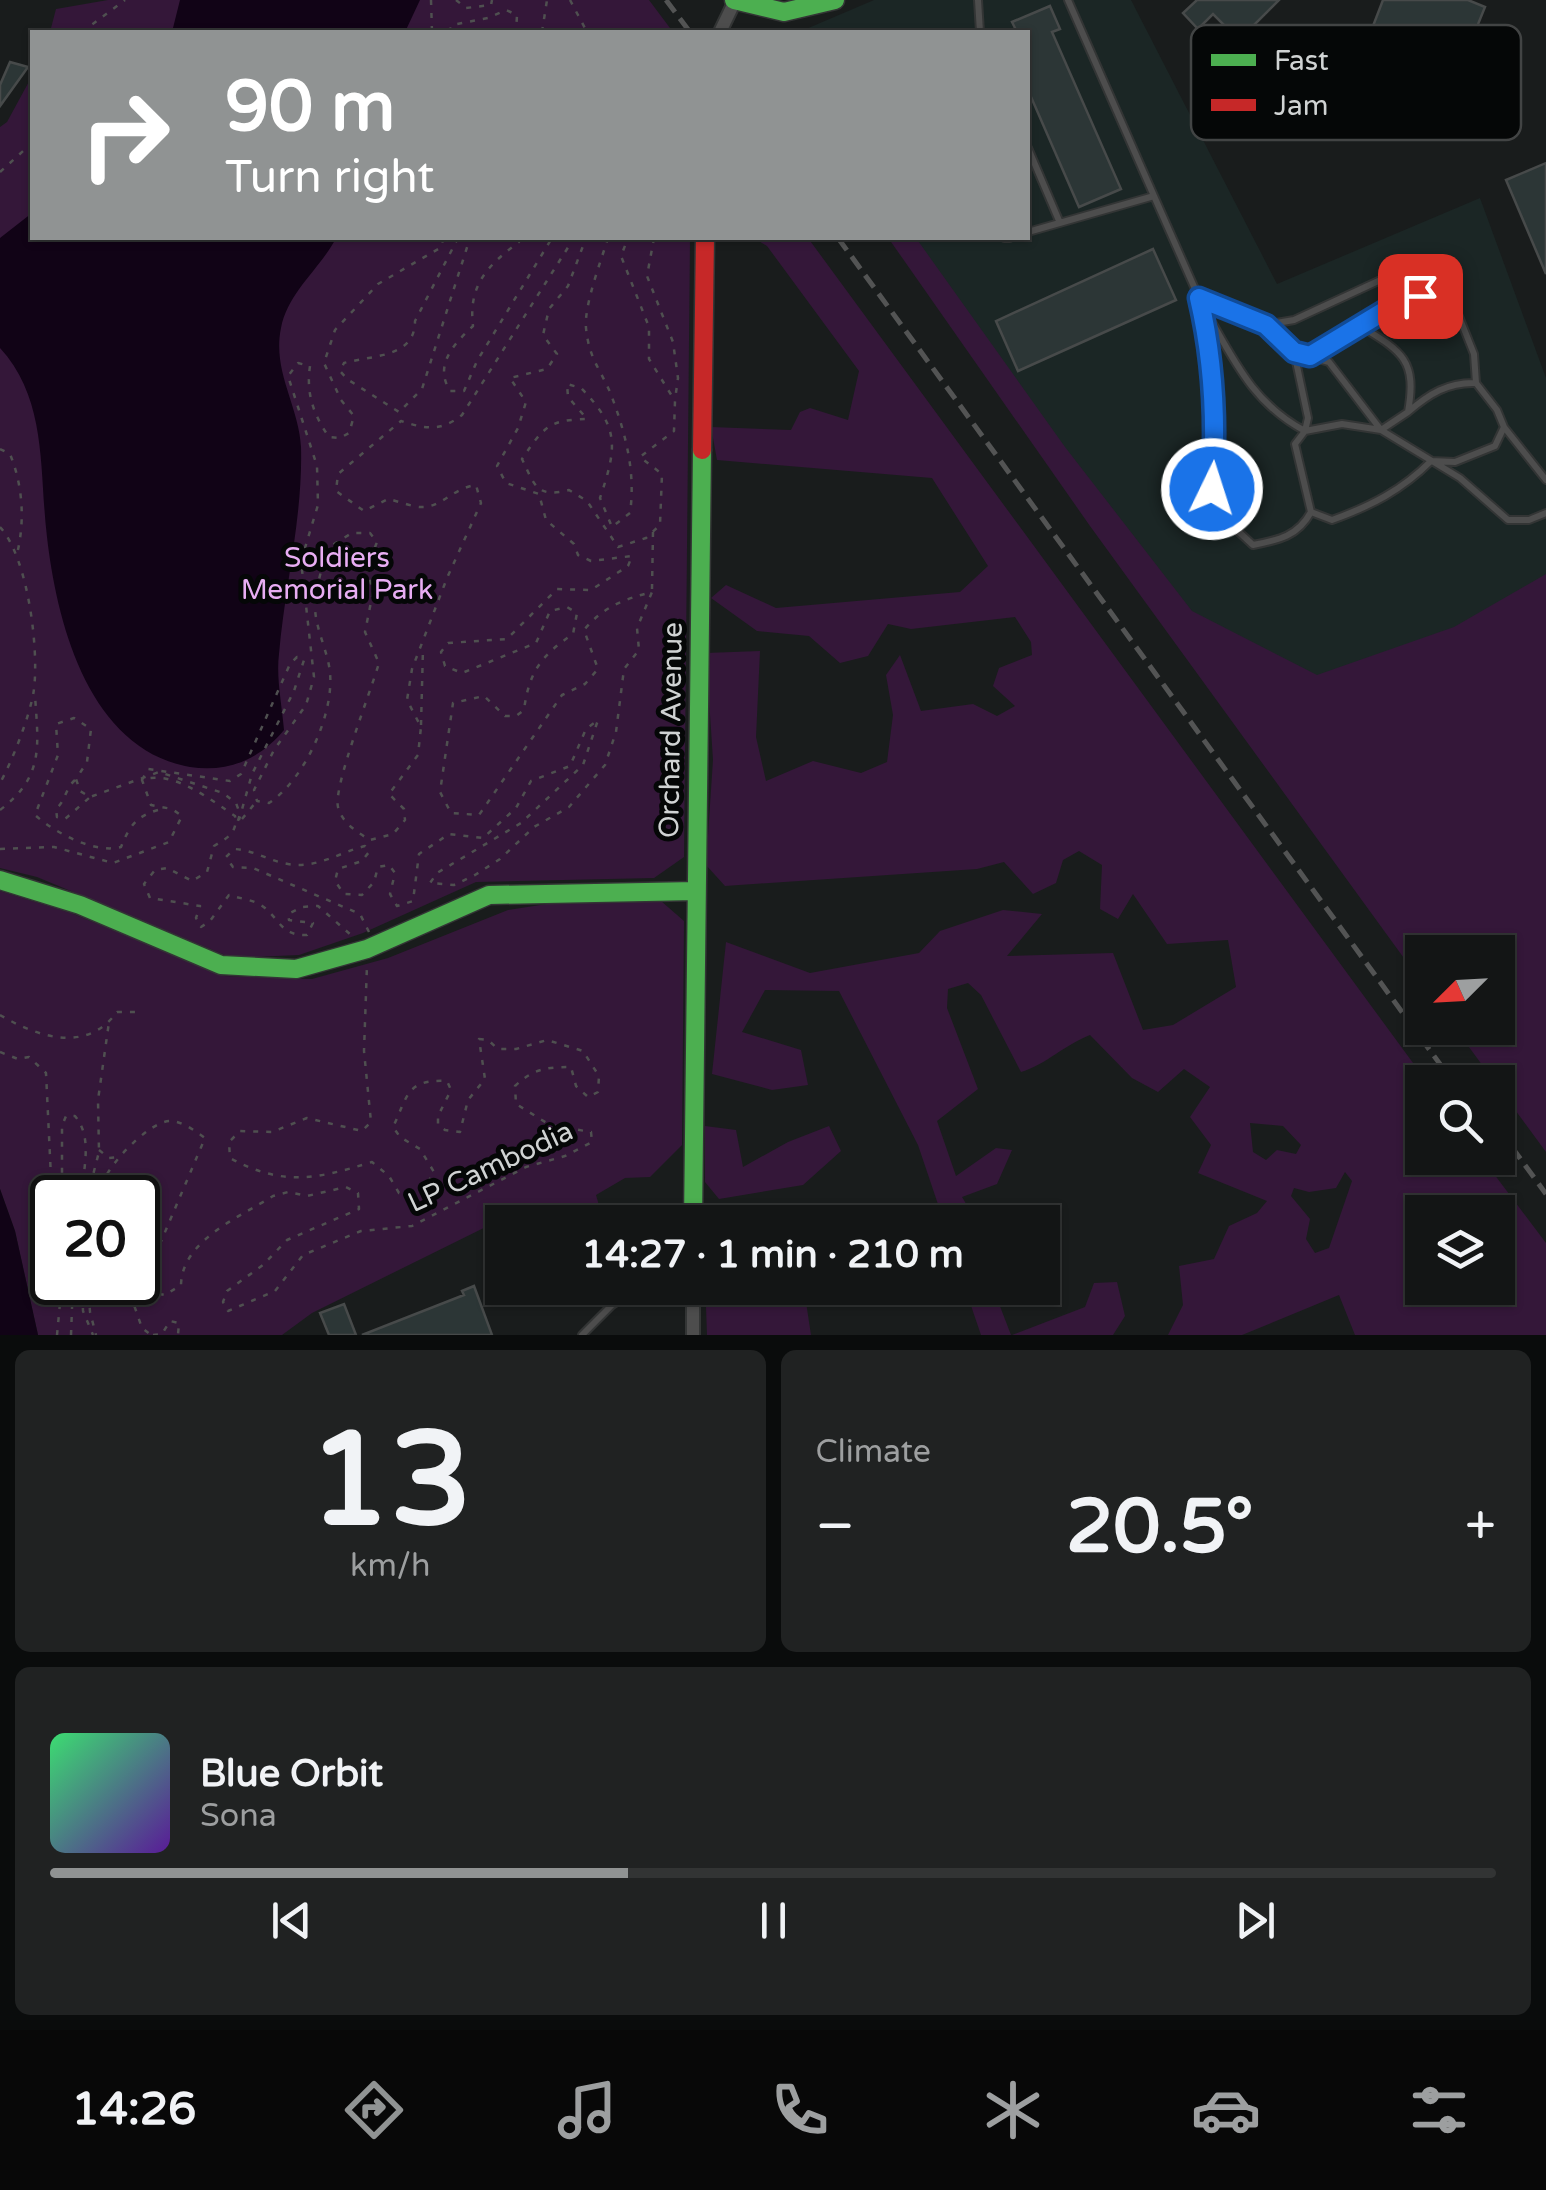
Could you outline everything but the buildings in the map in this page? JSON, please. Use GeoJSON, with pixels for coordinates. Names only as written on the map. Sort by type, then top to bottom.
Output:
{"type":"FeatureCollection","features":[{"type":"Feature","properties":{"kind":"street"},"geometry":{"type":"LineString","coordinates":[[721,30],[734,0],[780,14],[808,12],[834,0]]}},
{"type":"Feature","properties":{"kind":"street","name":"Orchard Avenue"},"geometry":{"type":"LineString","coordinates":[[693,1205],[704,240]]}},
{"type":"Feature","properties":{"kind":"street"},"geometry":{"type":"LineString","coordinates":[[0,880],[80,906],[220,966],[296,968],[368,949],[489,895],[695,891]]}},
{"type":"Feature","properties":{"kind":"street"},"geometry":{"type":"LineString","coordinates":[[693,1305],[693,1335]]}},
{"type":"Feature","properties":{"kind":"lane"},"geometry":{"type":"LineString","coordinates":[[978,0],[980,30]]}},
{"type":"Feature","properties":{"kind":"lane"},"geometry":{"type":"LineString","coordinates":[[1068,0],[1199,298],[1245,379],[1278,416],[1305,432],[1342,424],[1381,430],[1430,394],[1459,382],[1476,383]]}},
{"type":"Feature","properties":{"kind":"lane"},"geometry":{"type":"LineString","coordinates":[[1030,153],[1060,223]]}},
{"type":"Feature","properties":{"kind":"lane"},"geometry":{"type":"LineString","coordinates":[[1030,231],[1154,196]]}},
{"type":"Feature","properties":{"kind":"lane"},"geometry":{"type":"LineString","coordinates":[[1266,325],[1294,320],[1387,276],[1421,277],[1454,304],[1474,354],[1476,383],[1497,410],[1504,427],[1546,480]]}},
{"type":"Feature","properties":{"kind":"lane"},"geometry":{"type":"LineString","coordinates":[[1310,356],[1396,304],[1442,294]]}},
{"type":"Feature","properties":{"kind":"lane"},"geometry":{"type":"LineString","coordinates":[[1199,298],[1266,325],[1294,352],[1329,362],[1381,430],[1460,478],[1508,520],[1528,520],[1546,512]]}},
{"type":"Feature","properties":{"kind":"lane"},"geometry":{"type":"LineString","coordinates":[[1199,298],[1212,352],[1216,435],[1212,489],[1226,520],[1253,545],[1278,540],[1302,528],[1310,512],[1295,444],[1305,432],[1308,418],[1294,352]]}},
{"type":"Feature","properties":{"kind":"lane"},"geometry":{"type":"LineString","coordinates":[[1362,328],[1402,351],[1413,383],[1408,412]]}},
{"type":"Feature","properties":{"kind":"lane"},"geometry":{"type":"LineString","coordinates":[[1310,512],[1332,520],[1361,510],[1405,488],[1431,461],[1455,462],[1496,446],[1504,427]]}},
{"type":"Feature","properties":{"kind":"lane"},"geometry":{"type":"LineString","coordinates":[[582,1335],[612,1305]]}},
{"type":"Feature","properties":{"kind":"path"},"geometry":{"type":"LineString","coordinates":[[85,30],[125,0]]}},
{"type":"Feature","properties":{"kind":"path"},"geometry":{"type":"LineString","coordinates":[[431,0],[432,30]]}},
{"type":"Feature","properties":{"kind":"path"},"geometry":{"type":"LineString","coordinates":[[456,0],[466,8],[491,6],[492,0]]}},
{"type":"Feature","properties":{"kind":"path"},"geometry":{"type":"LineString","coordinates":[[542,30],[547,0]]}},
{"type":"Feature","properties":{"kind":"path"},"geometry":{"type":"LineString","coordinates":[[570,0],[586,30]]}},
{"type":"Feature","properties":{"kind":"path"},"geometry":{"type":"LineString","coordinates":[[450,30],[452,25],[506,10],[517,15],[516,30]]}},
{"type":"Feature","properties":{"kind":"path"},"geometry":{"type":"LineString","coordinates":[[0,172],[30,145]]}},
{"type":"Feature","properties":{"kind":"path"},"geometry":{"type":"LineString","coordinates":[[257,800],[254,790],[260,776],[306,705],[314,677],[300,562],[318,505],[317,466],[288,376],[298,364],[310,366],[309,397],[318,422],[329,436],[340,438],[349,433],[354,416],[341,400],[324,363],[335,330],[378,284],[440,248],[443,240]]}},
{"type":"Feature","properties":{"kind":"path"},"geometry":{"type":"LineString","coordinates":[[457,240],[415,321],[415,334],[401,352],[344,363],[340,371],[346,379],[400,412],[422,388],[469,240]]}},
{"type":"Feature","properties":{"kind":"path"},"geometry":{"type":"LineString","coordinates":[[519,240],[482,272],[471,309],[473,326],[445,360],[442,378],[450,391],[464,391],[551,240]]}},
{"type":"Feature","properties":{"kind":"path"},"geometry":{"type":"LineString","coordinates":[[421,726],[408,700],[412,670],[481,503],[476,484],[458,488],[440,503],[419,508],[388,500],[364,512],[336,490],[338,474],[401,421],[427,429],[446,426],[462,415],[573,240]]}},
{"type":"Feature","properties":{"kind":"path"},"geometry":{"type":"LineString","coordinates":[[585,240],[568,286],[549,309],[544,335],[557,354],[547,369],[510,378],[526,402],[518,428],[497,466],[506,482],[539,494],[546,520],[574,544],[578,554],[591,561],[632,556],[628,566],[591,590],[557,589],[507,639],[448,642],[440,652],[445,666],[462,673],[536,644],[550,611],[567,606],[577,614],[574,634],[546,652],[527,688],[524,710],[516,716],[505,716],[484,696],[454,703],[440,792],[451,813],[479,816],[562,696],[585,684],[598,670],[584,630],[598,613],[625,599],[652,592]]}},
{"type":"Feature","properties":{"kind":"path"},"geometry":{"type":"LineString","coordinates":[[607,240],[586,323],[593,364],[608,388],[628,446],[633,493],[630,513],[612,527],[600,498],[613,458],[612,430],[597,404],[581,388],[567,384],[568,397],[587,418],[557,420],[540,431],[522,459],[535,487],[549,494],[569,490],[587,500],[618,546],[660,525],[662,474],[640,457],[674,432],[678,378],[673,342],[648,276],[654,240]]}},
{"type":"Feature","properties":{"kind":"path"},"geometry":{"type":"LineString","coordinates":[[627,240],[620,256],[649,326],[648,359],[675,401]]}},
{"type":"Feature","properties":{"kind":"path"},"geometry":{"type":"LineString","coordinates":[[0,449],[10,454],[20,493],[23,530],[17,556]]}},
{"type":"Feature","properties":{"kind":"path"},"geometry":{"type":"LineString","coordinates":[[0,527],[12,540],[32,626],[39,752],[30,781],[0,810]]}},
{"type":"Feature","properties":{"kind":"path"},"geometry":{"type":"LineString","coordinates":[[368,949],[370,927],[360,914],[253,868],[233,867],[226,856],[234,848],[254,850],[286,864],[323,864],[335,854],[365,846],[370,852],[362,861],[338,870],[335,881],[344,894],[362,895],[374,882],[378,867],[389,865],[394,873],[390,894],[397,906],[413,901],[419,854],[449,834],[483,838],[516,808],[531,780],[570,766],[586,729],[598,720],[583,765],[521,823],[436,873],[430,883],[454,885],[476,875],[534,827],[569,807],[605,765],[616,732],[624,669],[638,650],[636,628],[652,592],[654,531]]}},
{"type":"Feature","properties":{"kind":"path"},"geometry":{"type":"LineString","coordinates":[[257,800],[268,803],[283,794],[302,771],[320,732],[330,674],[315,604],[326,550],[352,533],[370,533],[377,542],[367,568],[373,592],[365,632],[379,663],[337,788],[338,810],[351,828],[370,840],[393,834],[405,820],[404,808],[390,794],[418,756],[423,641]]}},
{"type":"Feature","properties":{"kind":"path"},"geometry":{"type":"LineString","coordinates":[[160,809],[150,805],[143,772],[148,769],[230,781],[241,774],[290,664],[297,657],[304,660],[294,691],[252,774],[236,826]]}},
{"type":"Feature","properties":{"kind":"path"},"geometry":{"type":"LineString","coordinates":[[0,783],[34,689]]}},
{"type":"Feature","properties":{"kind":"path"},"geometry":{"type":"LineString","coordinates":[[0,849],[54,847],[113,862],[169,842],[182,816],[172,809],[141,814],[128,830],[121,848],[106,851],[48,827],[36,816],[58,755],[56,724],[74,718],[92,729],[93,739],[87,762],[68,786],[66,800],[56,809],[56,818],[65,819],[90,797],[128,781],[152,777],[184,786],[235,816],[236,826]]}},
{"type":"Feature","properties":{"kind":"path"},"geometry":{"type":"LineString","coordinates":[[142,780],[159,772],[214,788],[236,803],[240,814],[232,835],[214,846],[207,872],[192,880],[167,868],[155,870],[144,884],[150,898],[200,906],[196,918],[201,927],[210,921],[228,895],[261,905],[284,932],[297,936],[307,935],[313,923],[294,923],[288,914],[302,907],[318,906],[368,949]]}},
{"type":"Feature","properties":{"kind":"path"},"geometry":{"type":"LineString","coordinates":[[76,779],[80,791],[90,797]]}},
{"type":"Feature","properties":{"kind":"path"},"geometry":{"type":"LineString","coordinates":[[236,826],[257,800]]}},
{"type":"Feature","properties":{"kind":"path","name":"LP Cambodia"},"geometry":{"type":"LineString","coordinates":[[105,1175],[120,1157],[162,1122],[176,1120],[204,1138],[148,1272],[149,1292],[166,1294],[180,1286],[181,1274],[192,1252],[274,1196],[288,1192],[307,1196],[346,1187],[358,1194],[359,1210],[286,1240],[263,1265],[227,1291],[223,1302],[228,1310],[274,1291],[303,1255],[361,1231],[412,1226],[526,1167],[565,1156],[592,1142],[591,1132],[550,1125],[516,1104],[515,1086],[532,1070],[550,1067],[571,1067],[576,1086],[588,1097],[598,1092],[599,1076],[583,1051],[548,1040],[516,1050],[498,1049],[488,1040],[479,1039],[485,1079],[468,1100],[460,1132],[445,1130],[438,1124],[450,1090],[447,1081],[426,1080],[407,1091],[393,1127],[400,1137],[420,1148],[434,1172],[423,1191],[398,1193],[389,1176],[372,1162],[334,1176],[280,1176],[255,1172],[230,1158],[229,1142],[240,1132],[272,1132],[307,1118],[362,1131],[371,1122],[364,1052],[368,949]]}},
{"type":"Feature","properties":{"kind":"path"},"geometry":{"type":"LineString","coordinates":[[91,1175],[99,1150],[98,1100],[109,1022],[116,1012],[138,1012]]}},
{"type":"Feature","properties":{"kind":"path"},"geometry":{"type":"LineString","coordinates":[[0,1016],[49,1039],[76,1038],[109,1022]]}},
{"type":"Feature","properties":{"kind":"path"},"geometry":{"type":"LineString","coordinates":[[0,1052],[18,1059],[29,1056],[46,1073],[51,1175]]}},
{"type":"Feature","properties":{"kind":"path"},"geometry":{"type":"LineString","coordinates":[[63,1175],[66,1116],[75,1116],[82,1126],[86,1175]]}},
{"type":"Feature","properties":{"kind":"path"},"geometry":{"type":"LineString","coordinates":[[99,1150],[109,1158],[120,1157]]}},
{"type":"Feature","properties":{"kind":"path"},"geometry":{"type":"LineString","coordinates":[[57,1335],[60,1305]]}},
{"type":"Feature","properties":{"kind":"path"},"geometry":{"type":"LineString","coordinates":[[71,1335],[72,1305]]}},
{"type":"Feature","properties":{"kind":"path"},"geometry":{"type":"LineString","coordinates":[[83,1305],[95,1335]]}},
{"type":"Feature","properties":{"kind":"path"},"geometry":{"type":"LineString","coordinates":[[90,1305],[95,1335]]}},
{"type":"Feature","properties":{"kind":"path"},"geometry":{"type":"LineString","coordinates":[[134,1305],[142,1328],[152,1335],[162,1334],[170,1322],[179,1323],[178,1335]]}},
{"type":"Feature","properties":{"kind":"shaded area"},"geometry":{"type":"Polygon","coordinates":[[[180,0],[420,0],[406,30],[172,30],[180,0]]]}},
{"type":"Feature","properties":{"kind":"shaded area"},"geometry":{"type":"Polygon","coordinates":[[[874,0],[1131,0],[1191,117],[1191,140],[1203,140],[1277,284],[1480,198],[1546,378],[1546,603],[1254,727],[898,240],[1030,240],[1030,30],[804,30],[874,0]]]}},
{"type":"Feature","properties":{"kind":"shaded area"},"geometry":{"type":"Polygon","coordinates":[[[30,215],[30,240],[335,240],[290,303],[281,328],[280,359],[301,447],[299,499],[278,663],[284,730],[265,749],[242,762],[204,768],[155,756],[126,736],[84,678],[59,607],[52,571],[34,414],[15,368],[0,348],[0,238],[30,215]]]}},
{"type":"Feature","properties":{"kind":"shaded area"},"geometry":{"type":"Polygon","coordinates":[[[0,1189],[15,1231],[38,1335],[0,1335],[0,1189]]]}},
{"type":"Feature","properties":{"kind":"green space"},"geometry":{"type":"Polygon","coordinates":[[[108,0],[649,0],[672,30],[51,30],[56,9],[108,0]]]}},
{"type":"Feature","properties":{"kind":"green space","name":"Soldiers Memorial Park"},"geometry":{"type":"Polygon","coordinates":[[[30,80],[30,240],[690,240],[684,857],[654,878],[476,882],[363,933],[299,955],[232,958],[37,877],[0,868],[0,127],[7,122],[30,80]]]}},
{"type":"Feature","properties":{"kind":"green space"},"geometry":{"type":"Polygon","coordinates":[[[757,240],[809,240],[1415,1065],[1405,1065],[1405,1175],[1495,1175],[1510,1195],[1405,1195],[1405,1305],[1515,1305],[1515,1202],[1546,1243],[1546,1335],[1355,1335],[1339,1295],[1242,1335],[1168,1335],[1183,1305],[1179,1266],[1214,1259],[1229,1226],[1257,1213],[1267,1201],[1198,1173],[1211,1145],[1190,1117],[1210,1087],[1184,1069],[1158,1092],[1132,1078],[1090,1035],[1021,1072],[981,995],[968,983],[948,989],[947,1008],[978,1089],[937,1121],[956,1176],[996,1148],[1012,1150],[997,1184],[962,1197],[967,1205],[938,1205],[918,1145],[839,991],[765,990],[742,1032],[801,1050],[808,1085],[772,1090],[712,1074],[726,942],[810,973],[919,953],[940,931],[1003,910],[1042,914],[1007,956],[1113,953],[1143,1030],[1173,1025],[1236,987],[1228,940],[1167,944],[1133,894],[1118,919],[1100,909],[1102,865],[1079,851],[1063,860],[1056,883],[1033,894],[1004,862],[977,869],[725,886],[706,865],[713,760],[706,653],[760,651],[756,737],[766,781],[813,761],[861,773],[887,762],[893,715],[886,675],[900,655],[921,711],[973,704],[997,716],[1015,706],[993,686],[999,668],[1032,655],[1031,642],[1015,617],[911,629],[888,624],[868,656],[840,663],[809,636],[757,631],[711,598],[726,585],[776,608],[960,592],[988,566],[932,478],[717,460],[711,427],[791,430],[800,412],[810,408],[848,420],[859,371],[767,246],[757,240]],[[1250,1123],[1253,1152],[1266,1160],[1277,1150],[1296,1154],[1301,1145],[1283,1126],[1250,1123]],[[1345,1172],[1336,1188],[1309,1192],[1294,1188],[1291,1196],[1310,1219],[1306,1239],[1315,1253],[1329,1248],[1352,1181],[1345,1172]]]}},
{"type":"Feature","properties":{"kind":"green space"},"geometry":{"type":"Polygon","coordinates":[[[890,240],[917,240],[1065,447],[1192,611],[1317,675],[1454,627],[1546,574],[1546,1152],[1515,1110],[1515,1065],[1482,1065],[1467,1045],[1515,1045],[1515,935],[1405,935],[1405,960],[1090,526],[890,240]]]}},
{"type":"Feature","properties":{"kind":"green space"},"geometry":{"type":"Polygon","coordinates":[[[0,891],[71,913],[225,976],[312,979],[388,958],[508,910],[592,897],[661,901],[684,921],[682,1145],[650,1177],[625,1178],[596,1195],[599,1205],[485,1205],[485,1227],[312,1313],[282,1335],[38,1335],[31,1305],[160,1305],[160,1175],[30,1175],[30,1299],[15,1231],[0,1189],[0,891]]]}},
{"type":"Feature","properties":{"kind":"green space"},"geometry":{"type":"Polygon","coordinates":[[[705,1126],[736,1130],[743,1167],[788,1142],[829,1126],[841,1151],[803,1185],[719,1199],[705,1182],[705,1126]]]}},
{"type":"Feature","properties":{"kind":"green space"},"geometry":{"type":"Polygon","coordinates":[[[1117,1282],[1125,1316],[1113,1335],[1012,1335],[1085,1307],[1094,1283],[1117,1282]]]}},
{"type":"Feature","properties":{"kind":"green space"},"geometry":{"type":"Polygon","coordinates":[[[806,1305],[811,1335],[707,1335],[706,1307],[806,1305]]]}},
{"type":"Feature","properties":{"kind":"green space"},"geometry":{"type":"Polygon","coordinates":[[[971,1305],[1000,1305],[1011,1335],[981,1335],[971,1305]]]}},
{"type":"Feature","properties":{"kind":"railway"},"geometry":{"type":"LineString","coordinates":[[666,0],[688,30]]}},
{"type":"Feature","properties":{"kind":"railway"},"geometry":{"type":"LineString","coordinates":[[839,240],[1441,1065]]}},
{"type":"Feature","properties":{"kind":"railway"},"geometry":{"type":"LineString","coordinates":[[1515,1151],[1546,1194]]}},
{"type":"Feature","properties":{"kind":"traffic: fast"},"geometry":{"type":"LineString","coordinates":[[734,0],[784,12],[835,0]]}},
{"type":"Feature","properties":{"kind":"traffic: fast"},"geometry":{"type":"LineString","coordinates":[[693,1205],[702,450]]}},
{"type":"Feature","properties":{"kind":"traffic: fast"},"geometry":{"type":"LineString","coordinates":[[0,880],[80,905],[221,965],[296,969],[367,949],[489,895],[695,891]]}},
{"type":"Feature","properties":{"kind":"traffic: jam"},"geometry":{"type":"LineString","coordinates":[[702,450],[705,240]]}},
{"type":"Feature","properties":{"kind":"route"},"geometry":{"type":"LineString","coordinates":[[1212,489],[1216,435],[1212,352],[1199,298],[1266,325],[1294,352],[1310,356],[1396,304],[1420,296]]}}]}
